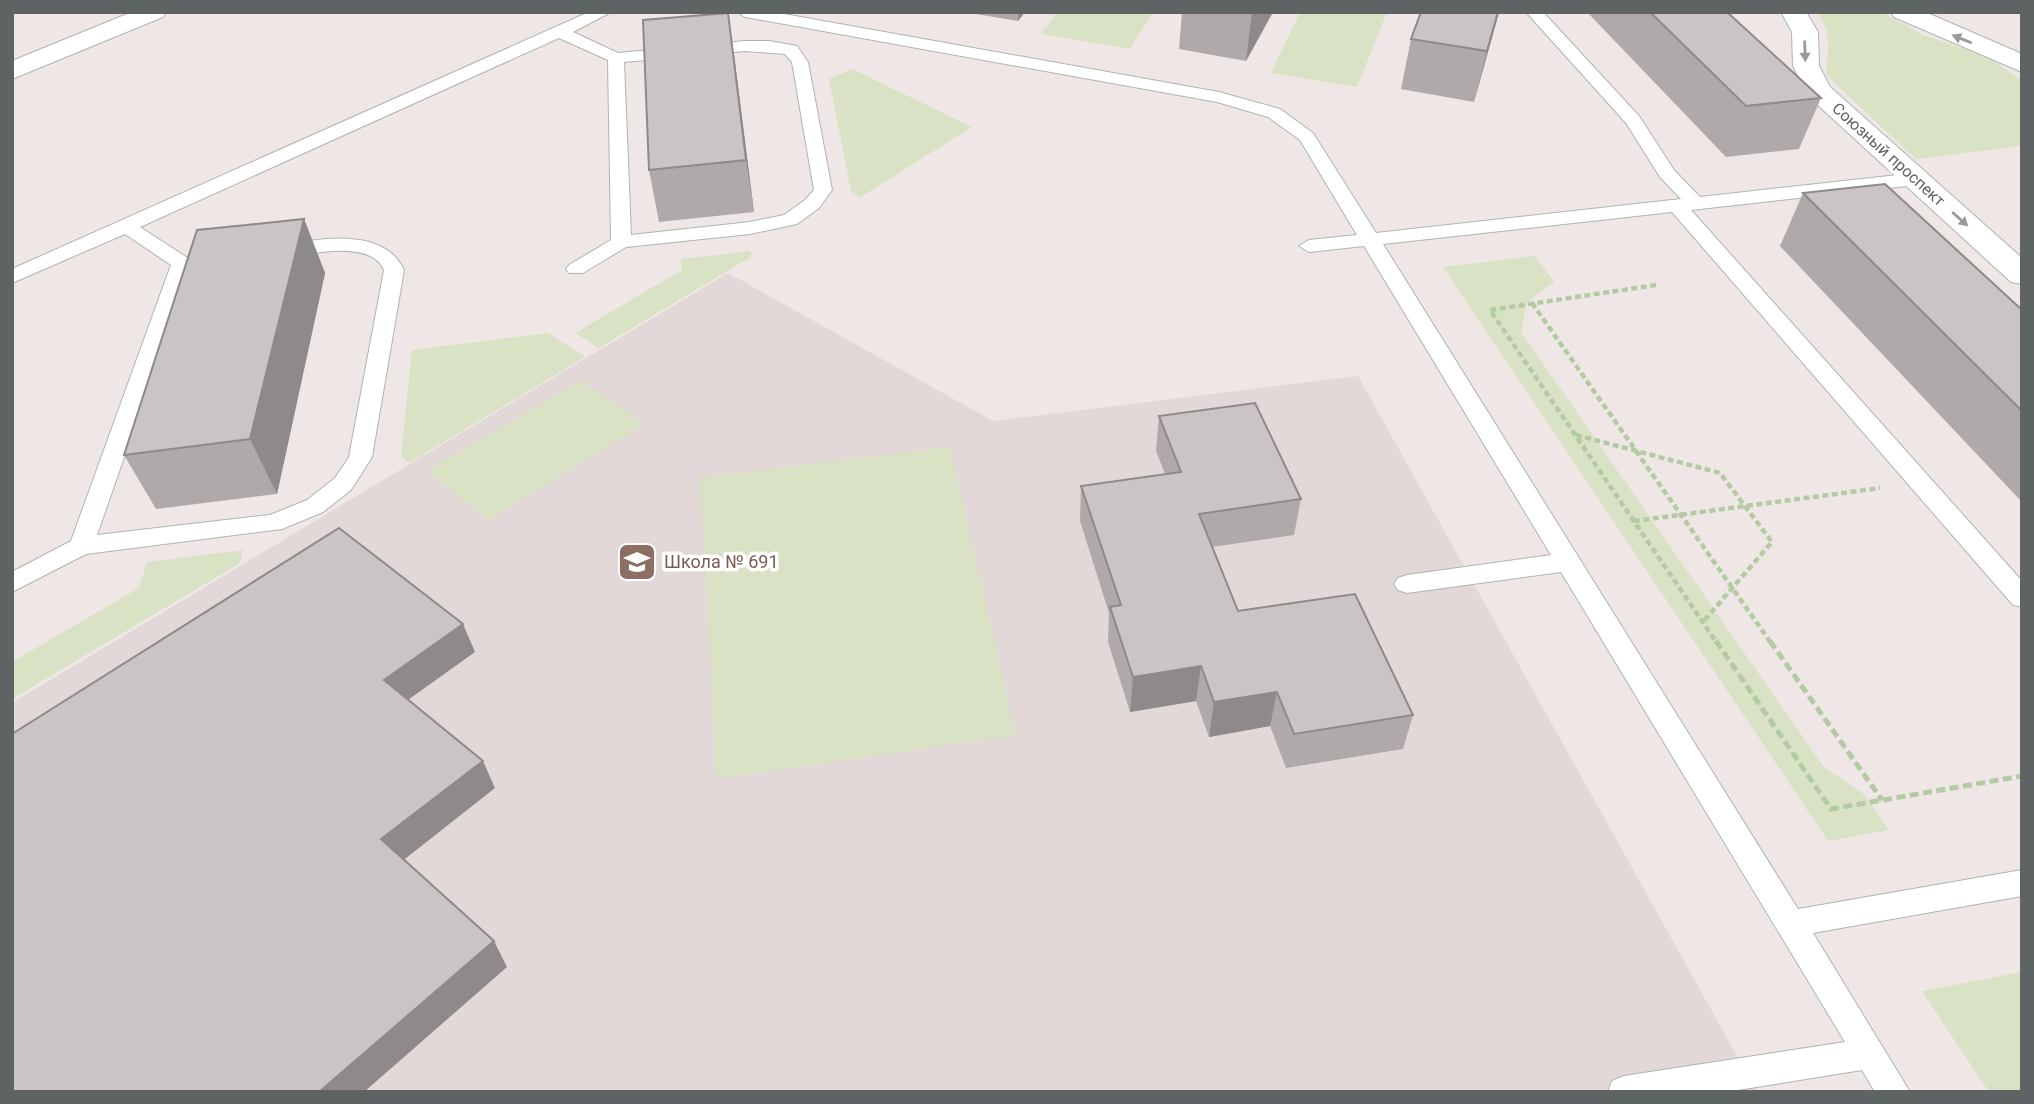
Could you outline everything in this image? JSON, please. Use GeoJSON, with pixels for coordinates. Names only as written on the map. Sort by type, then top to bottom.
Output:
{"type":"FeatureCollection","features":[{"type":"Feature","properties":{"kind":"street"},"geometry":{"type":"LineString","coordinates":[[12,71],[154,12]]}},
{"type":"Feature","properties":{"kind":"street","name":"Союзный проспект"},"geometry":{"type":"LineString","coordinates":[[1793,12],[1805,32],[1806,66],[1819,91],[2022,275]]}},
{"type":"Feature","properties":{"kind":"street"},"geometry":{"type":"LineString","coordinates":[[1903,12],[2022,64]]}},
{"type":"Feature","properties":{"kind":"lane"},"geometry":{"type":"LineString","coordinates":[[12,277],[603,12]]}},
{"type":"Feature","properties":{"kind":"lane"},"geometry":{"type":"LineString","coordinates":[[745,12],[1219,96],[1275,113],[1307,137],[1894,1092]]}},
{"type":"Feature","properties":{"kind":"lane"},"geometry":{"type":"LineString","coordinates":[[1534,12],[1633,120],[1686,204],[1920,482],[2022,598]]}},
{"type":"Feature","properties":{"kind":"lane"},"geometry":{"type":"LineString","coordinates":[[560,32],[616,58],[745,46],[791,50],[800,62],[823,190],[812,204],[790,220],[750,228],[621,242],[576,269]]}},
{"type":"Feature","properties":{"kind":"lane"},"geometry":{"type":"LineString","coordinates":[[616,58],[621,242]]}},
{"type":"Feature","properties":{"kind":"lane"},"geometry":{"type":"LineString","coordinates":[[1309,246],[1916,180]]}},
{"type":"Feature","properties":{"kind":"lane"},"geometry":{"type":"LineString","coordinates":[[12,583],[81,546],[273,523],[315,506],[343,484],[360,457],[394,270],[387,256],[368,246],[336,246],[182,263],[126,226]]}},
{"type":"Feature","properties":{"kind":"lane"},"geometry":{"type":"LineString","coordinates":[[81,546],[182,263]]}},
{"type":"Feature","properties":{"kind":"lane"},"geometry":{"type":"LineString","coordinates":[[1407,584],[1569,562]]}},
{"type":"Feature","properties":{"kind":"lane"},"geometry":{"type":"LineString","coordinates":[[1789,924],[2022,883]]}},
{"type":"Feature","properties":{"kind":"lane"},"geometry":{"type":"LineString","coordinates":[[1624,1092],[1871,1053]]}},
{"type":"Feature","properties":{"kind":"path"},"geometry":{"type":"LineString","coordinates":[[1656,285],[1490,310],[1831,809],[2022,776]]}},
{"type":"Feature","properties":{"kind":"path"},"geometry":{"type":"LineString","coordinates":[[1532,303],[1882,800]]}},
{"type":"Feature","properties":{"kind":"path"},"geometry":{"type":"LineString","coordinates":[[1575,434],[1720,473],[1772,542],[1703,622]]}},
{"type":"Feature","properties":{"kind":"path"},"geometry":{"type":"LineString","coordinates":[[1634,521],[1920,482]]}},
{"type":"Feature","properties":{"kind":"shaded area"},"geometry":{"type":"Polygon","coordinates":[[[728,273],[993,421],[1358,376],[1757,1092],[12,1092],[12,703],[728,273]]]}},
{"type":"Feature","properties":{"kind":"green space"},"geometry":{"type":"Polygon","coordinates":[[[1057,12],[1153,12],[1130,49],[1041,34],[1057,12]]]}},
{"type":"Feature","properties":{"kind":"green space"},"geometry":{"type":"Polygon","coordinates":[[[1300,12],[1387,12],[1357,87],[1271,73],[1300,12]]]}},
{"type":"Feature","properties":{"kind":"green space"},"geometry":{"type":"Polygon","coordinates":[[[1815,12],[1881,12],[1923,35],[1988,57],[2022,81],[2022,146],[1916,159],[1826,75],[1827,33],[1821,18],[1815,12]]]}},
{"type":"Feature","properties":{"kind":"green space"},"geometry":{"type":"Polygon","coordinates":[[[852,69],[972,127],[859,198],[851,191],[829,79],[852,69]]]}},
{"type":"Feature","properties":{"kind":"green space"},"geometry":{"type":"Polygon","coordinates":[[[751,251],[751,257],[599,348],[575,333],[682,270],[681,259],[751,251]]]}},
{"type":"Feature","properties":{"kind":"green space"},"geometry":{"type":"Polygon","coordinates":[[[1535,256],[1554,282],[1527,302],[1521,332],[1823,766],[1865,795],[1889,830],[1828,841],[1443,267],[1535,256]]]}},
{"type":"Feature","properties":{"kind":"green space"},"geometry":{"type":"Polygon","coordinates":[[[548,333],[585,357],[409,463],[401,456],[412,350],[548,333]]]}},
{"type":"Feature","properties":{"kind":"green space"},"geometry":{"type":"Polygon","coordinates":[[[581,381],[644,424],[489,520],[427,471],[581,381]]]}},
{"type":"Feature","properties":{"kind":"green space"},"geometry":{"type":"Polygon","coordinates":[[[950,447],[1016,735],[717,779],[700,478],[950,447]]]}},
{"type":"Feature","properties":{"kind":"green space"},"geometry":{"type":"Polygon","coordinates":[[[243,550],[240,563],[12,699],[12,662],[139,588],[147,562],[243,550]]]}},
{"type":"Feature","properties":{"kind":"green space"},"geometry":{"type":"Polygon","coordinates":[[[2022,972],[2022,1092],[1989,1092],[1922,991],[2022,972]]]}},
{"type":"Feature","properties":{"kind":"building"},"geometry":{"type":"Polygon","coordinates":[[[1421,12],[1498,12],[1487,51],[1411,39],[1421,12]]]}},
{"type":"Feature","properties":{"kind":"building"},"geometry":{"type":"Polygon","coordinates":[[[1650,12],[1727,12],[1821,98],[1746,106],[1650,12]]]}},
{"type":"Feature","properties":{"kind":"building"},"geometry":{"type":"Polygon","coordinates":[[[728,13],[746,160],[649,170],[643,20],[728,13]]]}},
{"type":"Feature","properties":{"kind":"building"},"geometry":{"type":"Polygon","coordinates":[[[1885,184],[2022,310],[2022,411],[1803,193],[1885,184]]]}},
{"type":"Feature","properties":{"kind":"building"},"geometry":{"type":"Polygon","coordinates":[[[304,219],[250,439],[124,455],[197,230],[304,219]]]}},
{"type":"Feature","properties":{"kind":"building"},"geometry":{"type":"Polygon","coordinates":[[[1255,403],[1301,499],[1199,514],[1238,611],[1355,594],[1413,715],[1294,734],[1277,692],[1214,702],[1201,666],[1133,677],[1110,607],[1121,605],[1081,486],[1181,472],[1159,416],[1255,403]]]}},
{"type":"Feature","properties":{"kind":"building"},"geometry":{"type":"Polygon","coordinates":[[[339,528],[463,624],[384,680],[483,761],[381,839],[494,941],[319,1092],[12,1092],[12,734],[339,528]]]}},
{"type":"Feature","properties":{"kind":"place","name":"Школа № 691"},"geometry":{"type":"Point","coordinates":[637,562]}}]}
